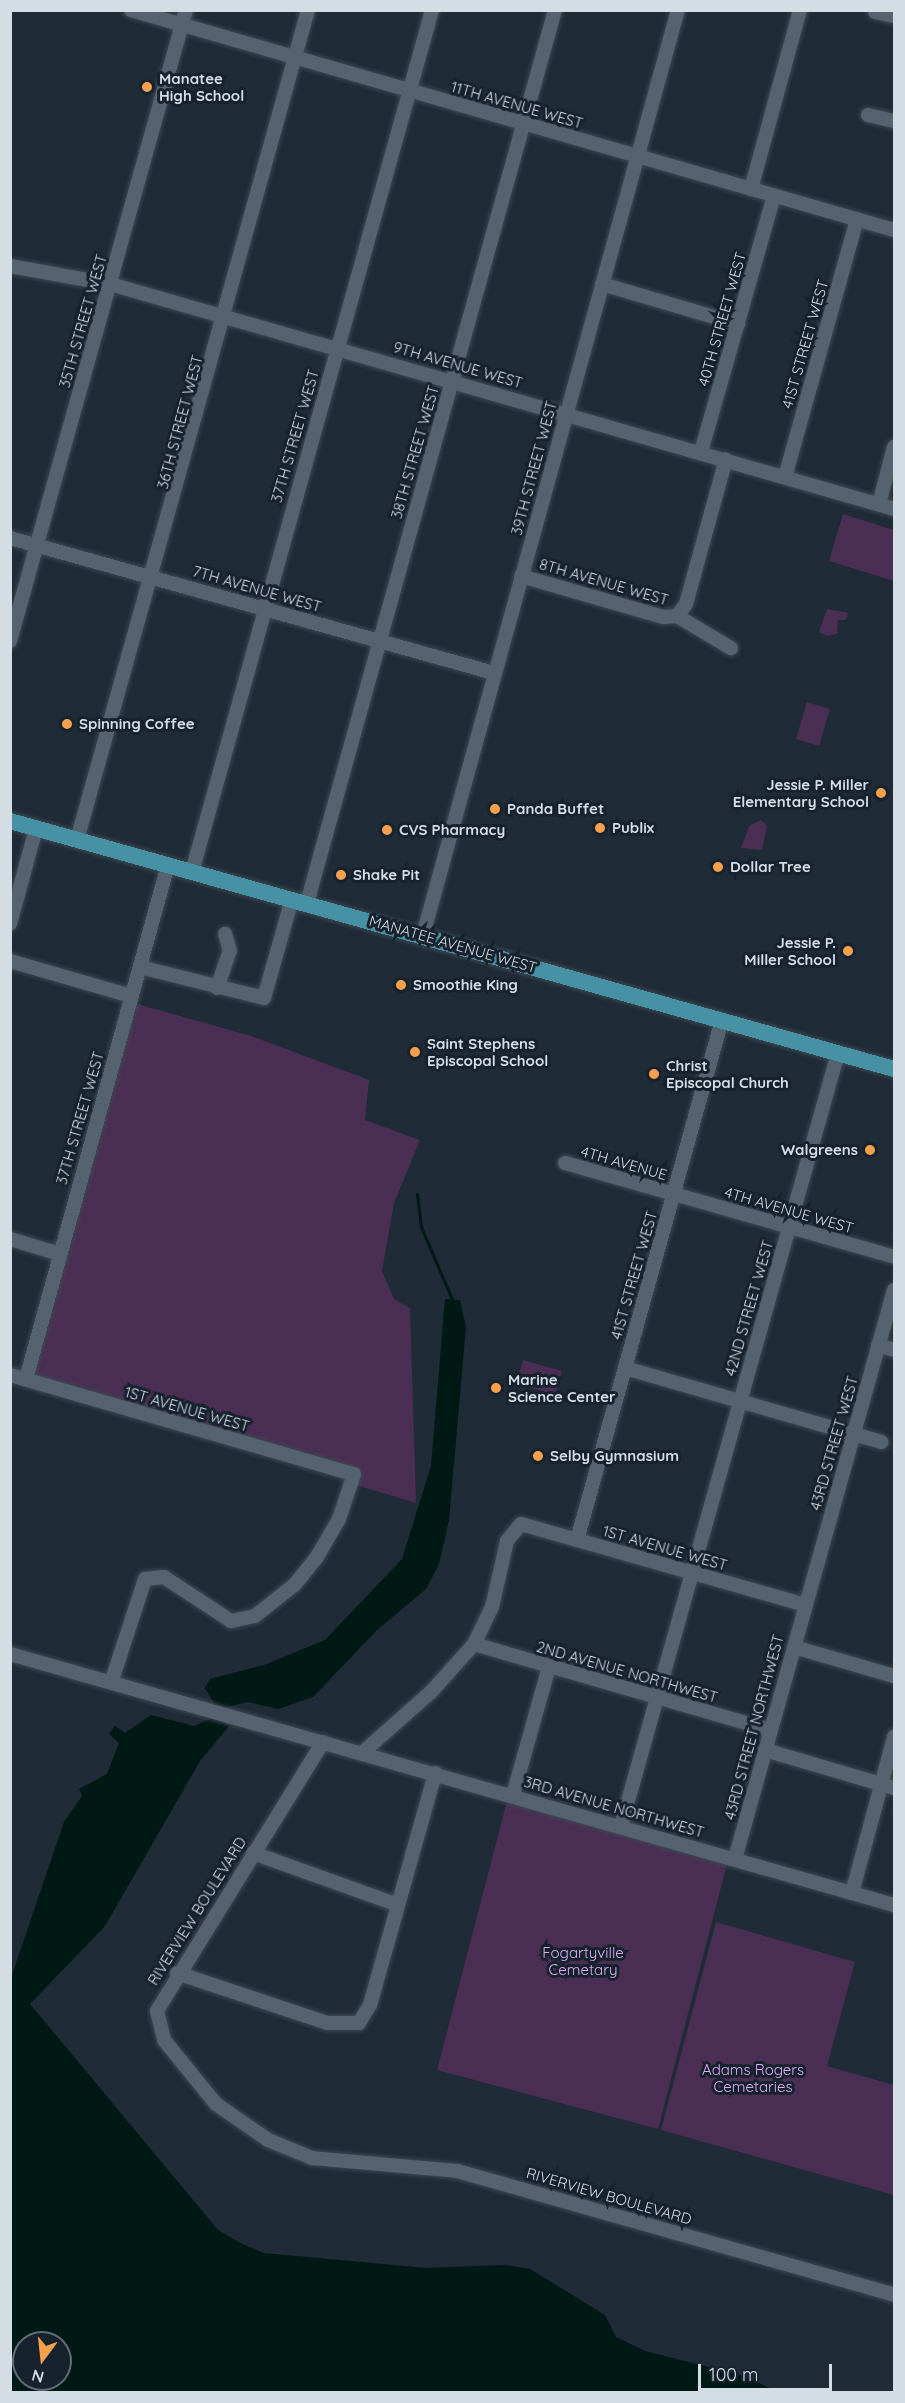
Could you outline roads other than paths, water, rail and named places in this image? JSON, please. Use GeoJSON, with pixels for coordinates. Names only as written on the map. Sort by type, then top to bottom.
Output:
{"type":"FeatureCollection","features":[{"type":"Feature","properties":{"kind":"main road","name":"MANATEE AVENUE WEST"},"geometry":{"type":"LineString","coordinates":[[10,821],[894,1069]]}},
{"type":"Feature","properties":{"kind":"street","name":"11TH AVENUE WEST"},"geometry":{"type":"LineString","coordinates":[[131,10],[182,27],[894,230]]}},
{"type":"Feature","properties":{"kind":"street","name":"35TH STREET WEST"},"geometry":{"type":"LineString","coordinates":[[10,641],[186,10]]}},
{"type":"Feature","properties":{"kind":"street","name":"36TH STREET WEST"},"geometry":{"type":"LineString","coordinates":[[77,840],[154,577],[308,10]]}},
{"type":"Feature","properties":{"kind":"street","name":"37TH STREET WEST"},"geometry":{"type":"LineString","coordinates":[[192,872],[432,10]]}},
{"type":"Feature","properties":{"kind":"street","name":"38TH STREET WEST"},"geometry":{"type":"LineString","coordinates":[[217,988],[266,996],[300,901],[380,641],[555,10]]}},
{"type":"Feature","properties":{"kind":"street","name":"39TH STREET WEST"},"geometry":{"type":"LineString","coordinates":[[423,935],[678,10]]}},
{"type":"Feature","properties":{"kind":"street"},"geometry":{"type":"LineString","coordinates":[[751,189],[800,10]]}},
{"type":"Feature","properties":{"kind":"street"},"geometry":{"type":"LineString","coordinates":[[875,12],[894,16]]}},
{"type":"Feature","properties":{"kind":"street"},"geometry":{"type":"LineString","coordinates":[[868,115],[894,122]]}},
{"type":"Feature","properties":{"kind":"street","name":"40TH STREET WEST"},"geometry":{"type":"LineString","coordinates":[[701,452],[774,195]]}},
{"type":"Feature","properties":{"kind":"street","name":"41ST STREET WEST"},"geometry":{"type":"LineString","coordinates":[[785,477],[857,219]]}},
{"type":"Feature","properties":{"kind":"street","name":"9TH AVENUE WEST"},"geometry":{"type":"LineString","coordinates":[[10,266],[110,284],[337,347],[894,509]]}},
{"type":"Feature","properties":{"kind":"street"},"geometry":{"type":"LineString","coordinates":[[602,284],[738,324]]}},
{"type":"Feature","properties":{"kind":"street"},"geometry":{"type":"LineString","coordinates":[[879,504],[894,447]]}},
{"type":"Feature","properties":{"kind":"street"},"geometry":{"type":"LineString","coordinates":[[726,459],[686,604],[677,616],[731,648]]}},
{"type":"Feature","properties":{"kind":"street","name":"7TH AVENUE WEST"},"geometry":{"type":"LineString","coordinates":[[10,538],[494,673]]}},
{"type":"Feature","properties":{"kind":"street","name":"8TH AVENUE WEST"},"geometry":{"type":"LineString","coordinates":[[521,576],[663,617],[677,616]]}},
{"type":"Feature","properties":{"kind":"street"},"geometry":{"type":"LineString","coordinates":[[10,924],[36,828]]}},
{"type":"Feature","properties":{"kind":"street","name":"37TH STREET WEST"},"geometry":{"type":"LineString","coordinates":[[26,1379],[168,865]]}},
{"type":"Feature","properties":{"kind":"street"},"geometry":{"type":"LineString","coordinates":[[140,966],[217,988],[230,951],[225,934]]}},
{"type":"Feature","properties":{"kind":"street"},"geometry":{"type":"LineString","coordinates":[[10,961],[131,996]]}},
{"type":"Feature","properties":{"kind":"street","name":"41ST STREET WEST"},"geometry":{"type":"LineString","coordinates":[[577,1540],[722,1020]]}},
{"type":"Feature","properties":{"kind":"street","name":"42ND STREET WEST"},"geometry":{"type":"LineString","coordinates":[[621,1826],[838,1053]]}},
{"type":"Feature","properties":{"kind":"street","name":"4TH AVENUE"},"geometry":{"type":"LineString","coordinates":[[565,1163],[674,1194]]}},
{"type":"Feature","properties":{"kind":"street","name":"4TH AVENUE WEST"},"geometry":{"type":"LineString","coordinates":[[674,1194],[894,1257]]}},
{"type":"Feature","properties":{"kind":"street"},"geometry":{"type":"LineString","coordinates":[[10,1239],[60,1254]]}},
{"type":"Feature","properties":{"kind":"street","name":"43RD STREET WEST"},"geometry":{"type":"LineString","coordinates":[[806,1605],[894,1290]]}},
{"type":"Feature","properties":{"kind":"street"},"geometry":{"type":"LineString","coordinates":[[878,1345],[894,1350]]}},
{"type":"Feature","properties":{"kind":"street"},"geometry":{"type":"LineString","coordinates":[[625,1368],[882,1442]]}},
{"type":"Feature","properties":{"kind":"street","name":"1ST AVENUE WEST"},"geometry":{"type":"LineString","coordinates":[[10,1375],[354,1474],[339,1519],[317,1557],[294,1585],[255,1616],[231,1621],[164,1577],[145,1579],[111,1683]]}},
{"type":"Feature","properties":{"kind":"street","name":"1ST AVENUE WEST"},"geometry":{"type":"LineString","coordinates":[[474,1644],[492,1608],[516,1525],[806,1605]]}},
{"type":"Feature","properties":{"kind":"street","name":"43RD STREET NORTHWEST"},"geometry":{"type":"LineString","coordinates":[[735,1859],[806,1605]]}},
{"type":"Feature","properties":{"kind":"street"},"geometry":{"type":"LineString","coordinates":[[362,1753],[431,1692],[474,1644]]}},
{"type":"Feature","properties":{"kind":"street","name":"2ND AVENUE NORTHWEST"},"geometry":{"type":"LineString","coordinates":[[474,1644],[657,1699],[771,1730]]}},
{"type":"Feature","properties":{"kind":"street"},"geometry":{"type":"LineString","coordinates":[[794,1647],[894,1676]]}},
{"type":"Feature","properties":{"kind":"street"},"geometry":{"type":"LineString","coordinates":[[10,1654],[323,1742]]}},
{"type":"Feature","properties":{"kind":"street"},"geometry":{"type":"LineString","coordinates":[[513,1795],[549,1667]]}},
{"type":"Feature","properties":{"kind":"street"},"geometry":{"type":"LineString","coordinates":[[852,1893],[888,1786],[894,1737]]}},
{"type":"Feature","properties":{"kind":"street","name":"3RD AVENUE NORTHWEST"},"geometry":{"type":"LineString","coordinates":[[323,1742],[894,1905]]}},
{"type":"Feature","properties":{"kind":"street","name":"RIVERVIEW BOULEVARD"},"geometry":{"type":"LineString","coordinates":[[323,1742],[177,1973],[157,2011],[164,2040],[216,2104],[278,2145],[334,2162],[457,2170],[894,2295]]}},
{"type":"Feature","properties":{"kind":"street"},"geometry":{"type":"LineString","coordinates":[[765,1750],[888,1786]]}},
{"type":"Feature","properties":{"kind":"street"},"geometry":{"type":"LineString","coordinates":[[177,1973],[327,2023],[359,2023],[370,2004],[435,1773]]}},
{"type":"Feature","properties":{"kind":"street"},"geometry":{"type":"LineString","coordinates":[[253,1853],[398,1905]]}},
{"type":"Feature","properties":{"kind":"waterway"},"geometry":{"type":"LineString","coordinates":[[417,1194],[421,1227],[452,1299]]}},
{"type":"Feature","properties":{"kind":"place","name":"Manatee High School"},"geometry":{"type":"Point","coordinates":[147,87]}},
{"type":"Feature","properties":{"kind":"place","name":"Spinning Coffee"},"geometry":{"type":"Point","coordinates":[67,724]}},
{"type":"Feature","properties":{"kind":"place","name":"Jessie P. Miller Elementary School"},"geometry":{"type":"Point","coordinates":[881,793]}},
{"type":"Feature","properties":{"kind":"place","name":"Panda Buffet"},"geometry":{"type":"Point","coordinates":[495,809]}},
{"type":"Feature","properties":{"kind":"place","name":"Publix"},"geometry":{"type":"Point","coordinates":[600,828]}},
{"type":"Feature","properties":{"kind":"place","name":"CVS Pharmacy"},"geometry":{"type":"Point","coordinates":[387,830]}},
{"type":"Feature","properties":{"kind":"place","name":"Dollar Tree"},"geometry":{"type":"Point","coordinates":[718,867]}},
{"type":"Feature","properties":{"kind":"place","name":"Shake Pit"},"geometry":{"type":"Point","coordinates":[341,875]}},
{"type":"Feature","properties":{"kind":"place","name":"Jessie P. Miller School"},"geometry":{"type":"Point","coordinates":[848,951]}},
{"type":"Feature","properties":{"kind":"place","name":"Smoothie King"},"geometry":{"type":"Point","coordinates":[401,985]}},
{"type":"Feature","properties":{"kind":"place","name":"Saint Stephens Episcopal School"},"geometry":{"type":"Point","coordinates":[415,1052]}},
{"type":"Feature","properties":{"kind":"place","name":"Christ Episcopal Church"},"geometry":{"type":"Point","coordinates":[654,1074]}},
{"type":"Feature","properties":{"kind":"place","name":"Walgreens"},"geometry":{"type":"Point","coordinates":[870,1150]}},
{"type":"Feature","properties":{"kind":"place","name":"Marine Science Center"},"geometry":{"type":"Point","coordinates":[496,1388]}},
{"type":"Feature","properties":{"kind":"place","name":"Selby Gymnasium"},"geometry":{"type":"Point","coordinates":[538,1456]}},
{"type":"Feature","properties":{"kind":"park label","name":"Fogartyville Cemetary"},"geometry":{"type":"Point","coordinates":[583,1960]}},
{"type":"Feature","properties":{"kind":"park label","name":"Adams Rogers Cemetaries"},"geometry":{"type":"Point","coordinates":[753,2078]}}]}
